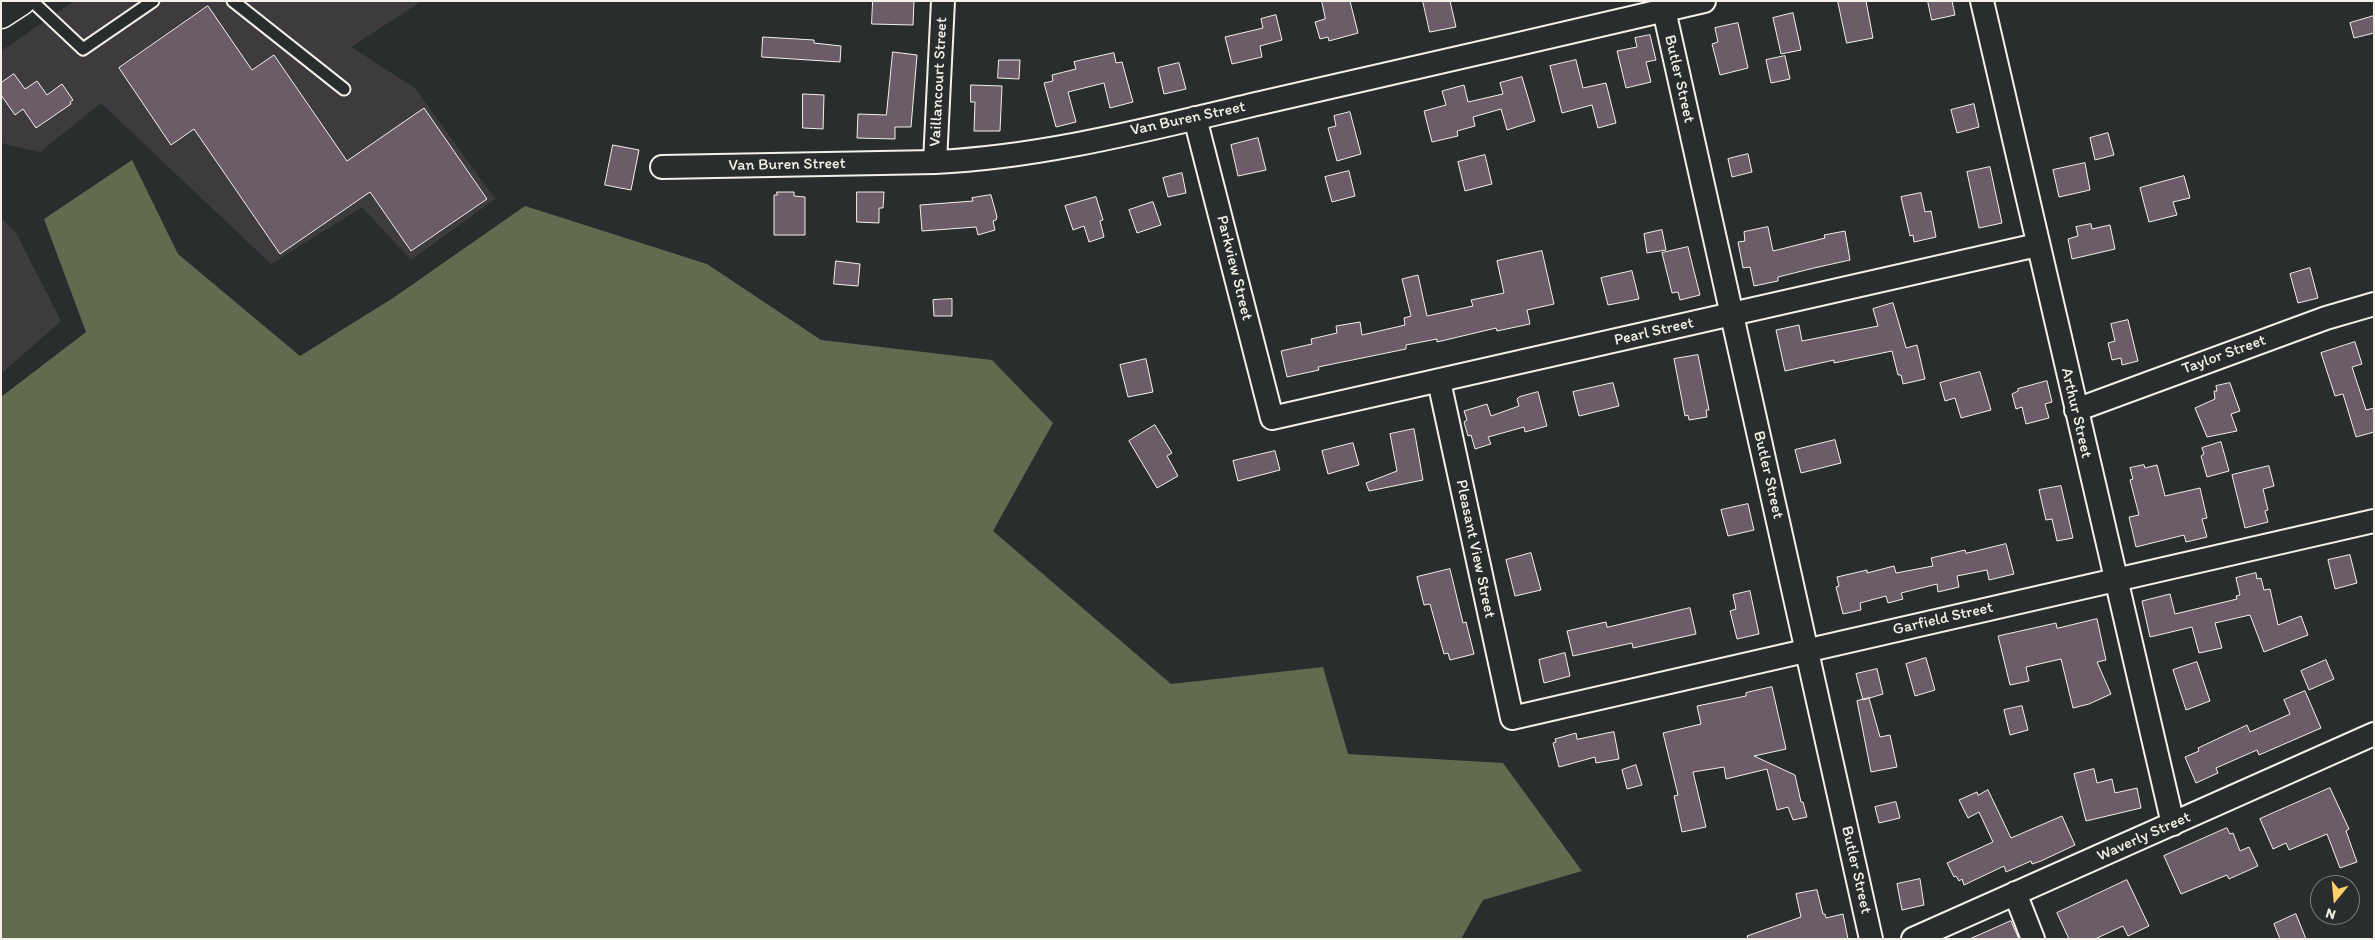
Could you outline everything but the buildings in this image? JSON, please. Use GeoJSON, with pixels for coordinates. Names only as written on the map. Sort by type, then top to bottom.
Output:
{"type":"FeatureCollection","features":[{"type":"Feature","properties":{"kind":"main road"},"geometry":{"type":"LineString","coordinates":[[1,14],[21,1]]}},
{"type":"Feature","properties":{"kind":"street","name":"Vaillancourt Street"},"geometry":{"type":"LineString","coordinates":[[935,162],[943,1]]}},
{"type":"Feature","properties":{"kind":"street","name":"Van Buren Street"},"geometry":{"type":"LineString","coordinates":[[662,167],[935,162],[1022,155],[1195,118],[1663,6],[1704,1]]}},
{"type":"Feature","properties":{"kind":"street","name":"Arthur Street"},"geometry":{"type":"LineString","coordinates":[[1982,1],[2037,245],[2173,824]]}},
{"type":"Feature","properties":{"kind":"street","name":"Butler Street"},"geometry":{"type":"LineString","coordinates":[[1663,6],[1871,939]]}},
{"type":"Feature","properties":{"kind":"street","name":"Parkview Street"},"geometry":{"type":"LineString","coordinates":[[1195,118],[1272,418]]}},
{"type":"Feature","properties":{"kind":"street","name":"Pearl Street"},"geometry":{"type":"LineString","coordinates":[[1272,418],[2037,245]]}},
{"type":"Feature","properties":{"kind":"street","name":"Taylor Street"},"geometry":{"type":"LineString","coordinates":[[2076,410],[2326,318],[2374,304]]}},
{"type":"Feature","properties":{"kind":"street","name":"Pleasant View Street"},"geometry":{"type":"LineString","coordinates":[[1439,381],[1512,718]]}},
{"type":"Feature","properties":{"kind":"street","name":"Garfield Street"},"geometry":{"type":"LineString","coordinates":[[1512,718],[2374,521]]}},
{"type":"Feature","properties":{"kind":"street","name":"Waverly Street"},"geometry":{"type":"LineString","coordinates":[[1913,939],[2374,734]]}},
{"type":"Feature","properties":{"kind":"street"},"geometry":{"type":"LineString","coordinates":[[2015,893],[2033,939]]}},
{"type":"Feature","properties":{"kind":"lane"},"geometry":{"type":"LineString","coordinates":[[32,1],[83,49],[153,1]]}},
{"type":"Feature","properties":{"kind":"lane"},"geometry":{"type":"LineString","coordinates":[[233,1],[344,89]]}},
{"type":"Feature","properties":{"kind":"shaded area"},"geometry":{"type":"Polygon","coordinates":[[[74,1],[422,1],[351,47],[415,88],[495,199],[411,260],[362,207],[271,264],[101,103],[40,152],[1,143],[1,51],[74,1]]]}},
{"type":"Feature","properties":{"kind":"shaded area"},"geometry":{"type":"Polygon","coordinates":[[[1,218],[16,233],[61,321],[1,374],[1,218]]]}},
{"type":"Feature","properties":{"kind":"green space"},"geometry":{"type":"Polygon","coordinates":[[[132,160],[178,254],[300,356],[393,298],[525,206],[707,264],[821,340],[992,360],[1053,423],[993,531],[1171,684],[1323,667],[1348,754],[1503,763],[1582,871],[1483,900],[1461,939],[1,939],[1,397],[86,332],[44,219],[132,160]]]}}]}
